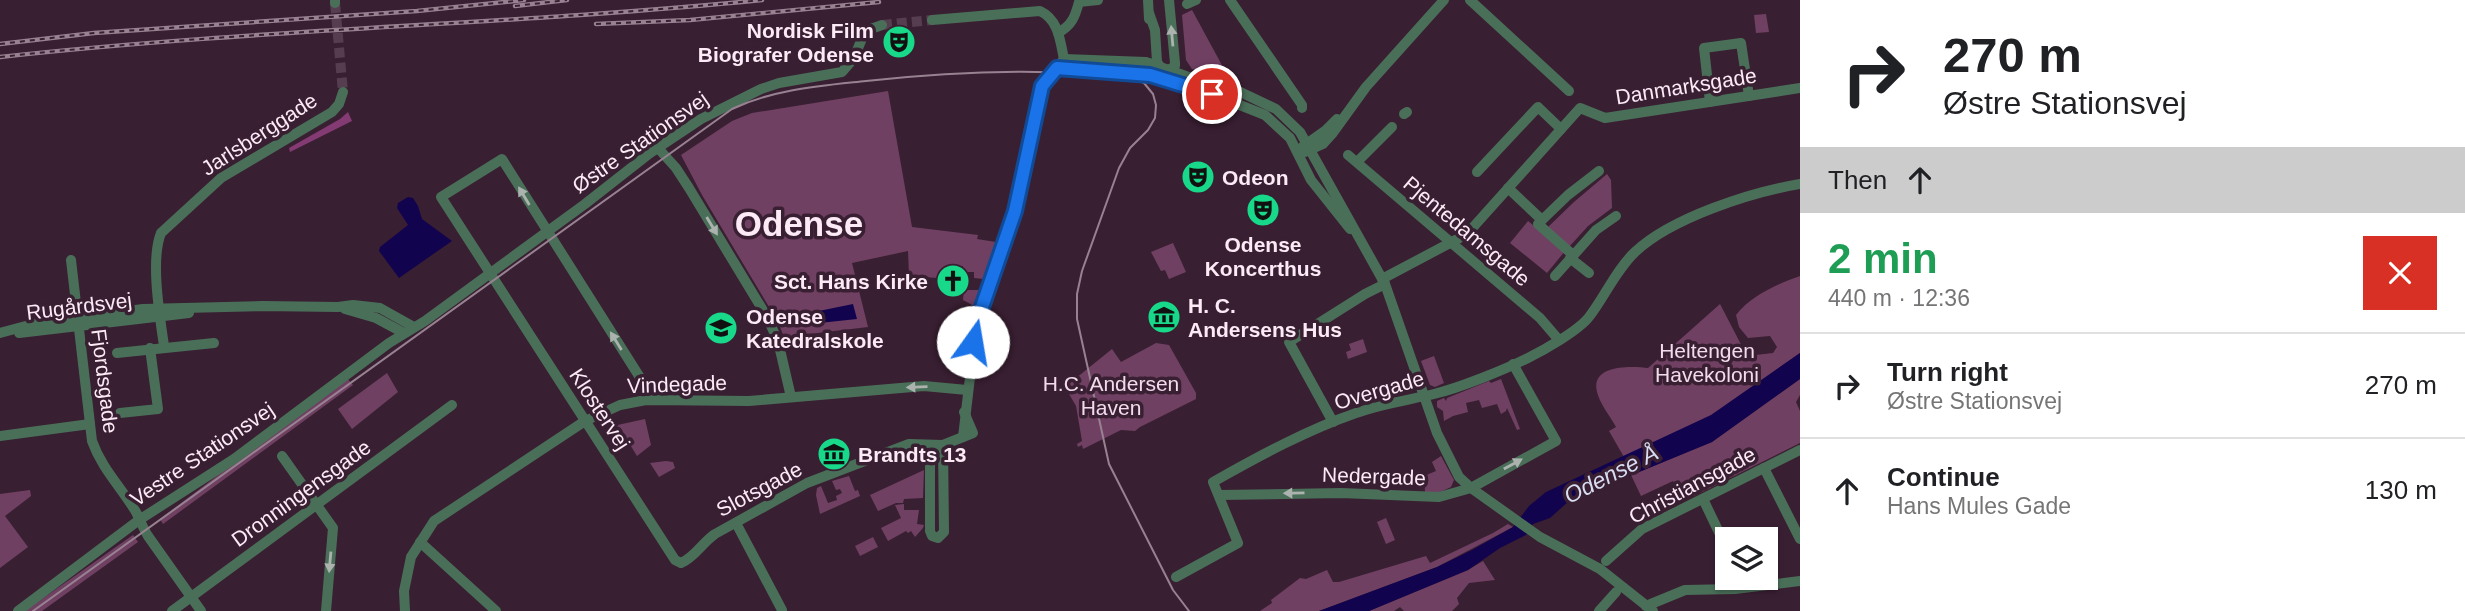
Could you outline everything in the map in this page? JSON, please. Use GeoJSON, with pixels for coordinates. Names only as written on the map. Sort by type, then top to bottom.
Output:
{"type":"FeatureCollection","features":[{"type":"Feature","properties":{"kind":"street"},"geometry":{"type":"LineString","coordinates":[[1058,33],[1074,21],[1079,2],[1098,0]]}},
{"type":"Feature","properties":{"kind":"street"},"geometry":{"type":"LineString","coordinates":[[1146,62],[1151,58],[1148,0]]}},
{"type":"Feature","properties":{"kind":"street"},"geometry":{"type":"LineString","coordinates":[[1102,70],[1115,66],[1164,69],[1175,66],[1169,0]]}},
{"type":"Feature","properties":{"kind":"street"},"geometry":{"type":"LineString","coordinates":[[1230,0],[1302,108]]}},
{"type":"Feature","properties":{"kind":"street"},"geometry":{"type":"LineString","coordinates":[[1304,148],[1332,134],[1366,87],[1444,0]]}},
{"type":"Feature","properties":{"kind":"street"},"geometry":{"type":"LineString","coordinates":[[1470,0],[1569,91]]}},
{"type":"Feature","properties":{"kind":"street"},"geometry":{"type":"LineString","coordinates":[[932,20],[1040,11],[1052,20],[1058,33],[1060,64],[1043,83],[1015,211],[981,310],[967,390]]}},
{"type":"Feature","properties":{"kind":"street"},"geometry":{"type":"LineString","coordinates":[[1149,13],[1164,69],[1172,81]]}},
{"type":"Feature","properties":{"kind":"street","name":"Østre Stationsvej"},"geometry":{"type":"LineString","coordinates":[[409,330],[547,232],[658,148],[712,113],[761,89],[842,72],[855,58],[865,31],[881,25]]}},
{"type":"Feature","properties":{"kind":"street"},"geometry":{"type":"LineString","coordinates":[[1710,102],[1704,48],[1741,43],[1749,96]]}},
{"type":"Feature","properties":{"kind":"street"},"geometry":{"type":"LineString","coordinates":[[1060,64],[1146,62],[1256,98],[1276,109],[1300,132],[1311,180],[1360,240]]}},
{"type":"Feature","properties":{"kind":"street"},"geometry":{"type":"LineString","coordinates":[[1060,64],[1150,75],[1261,107],[1283,122],[1304,148],[1347,216],[1383,282],[1437,433],[1459,477],[1516,521],[1549,543],[1592,564],[1647,606],[1685,590],[1715,589]]}},
{"type":"Feature","properties":{"kind":"street","name":"Danmarksgade"},"geometry":{"type":"LineString","coordinates":[[1561,129],[1580,108],[1605,118],[1800,88]]}},
{"type":"Feature","properties":{"kind":"street","name":"Jarlsberggade"},"geometry":{"type":"LineString","coordinates":[[160,313],[157,243],[161,233],[221,178],[332,112],[339,104],[343,92]]}},
{"type":"Feature","properties":{"kind":"street"},"geometry":{"type":"LineString","coordinates":[[1333,422],[1291,347],[1383,282],[1467,234],[1561,129],[1538,107],[1477,172]]}},
{"type":"Feature","properties":{"kind":"street"},"geometry":{"type":"LineString","coordinates":[[1357,162],[1392,127]]}},
{"type":"Feature","properties":{"kind":"street"},"geometry":{"type":"LineString","coordinates":[[658,148],[689,188],[767,317],[778,341],[791,397]]}},
{"type":"Feature","properties":{"kind":"street","name":"Pjentedamsgade"},"geometry":{"type":"LineString","coordinates":[[1348,155],[1540,318],[1558,339]]}},
{"type":"Feature","properties":{"kind":"street"},"geometry":{"type":"LineString","coordinates":[[489,274],[441,197],[502,159],[646,387],[646,400]]}},
{"type":"Feature","properties":{"kind":"street"},"geometry":{"type":"LineString","coordinates":[[1589,273],[1538,224],[1599,170]]}},
{"type":"Feature","properties":{"kind":"street","name":"Overgade"},"geometry":{"type":"LineString","coordinates":[[1219,495],[1213,482],[1333,422],[1375,407],[1445,391],[1536,354],[1558,339],[1597,304],[1634,253],[1670,227],[1733,201],[1800,187]]}},
{"type":"Feature","properties":{"kind":"street"},"geometry":{"type":"LineString","coordinates":[[1508,188],[1542,220]]}},
{"type":"Feature","properties":{"kind":"street"},"geometry":{"type":"LineString","coordinates":[[1555,276],[1596,230],[1616,216]]}},
{"type":"Feature","properties":{"kind":"street","name":"Rugårdsvej"},"geometry":{"type":"LineString","coordinates":[[71,260],[79,321]]}},
{"type":"Feature","properties":{"kind":"street","name":"Klostervej"},"geometry":{"type":"LineString","coordinates":[[489,274],[675,560],[681,563]]}},
{"type":"Feature","properties":{"kind":"street","name":"Rugårdsvej"},"geometry":{"type":"LineString","coordinates":[[1,332],[37,323],[227,307],[360,305],[380,308],[409,330]]}},
{"type":"Feature","properties":{"kind":"street","name":"Rugårdsvej"},"geometry":{"type":"LineString","coordinates":[[160,313],[164,346]]}},
{"type":"Feature","properties":{"kind":"street","name":"Fjordsgade"},"geometry":{"type":"LineString","coordinates":[[79,321],[92,441],[101,462],[137,513],[149,539],[201,611]]}},
{"type":"Feature","properties":{"kind":"street","name":"Vestre Stationsvej"},"geometry":{"type":"LineString","coordinates":[[18,611],[139,520],[234,459],[409,330]]}},
{"type":"Feature","properties":{"kind":"street"},"geometry":{"type":"LineString","coordinates":[[117,353],[164,346],[214,343]]}},
{"type":"Feature","properties":{"kind":"street"},"geometry":{"type":"LineString","coordinates":[[120,414],[158,409],[150,348]]}},
{"type":"Feature","properties":{"kind":"street","name":"Nedergade"},"geometry":{"type":"LineString","coordinates":[[1219,495],[1341,493],[1429,497],[1471,488],[1556,441],[1513,364]]}},
{"type":"Feature","properties":{"kind":"street","name":"Vindegade"},"geometry":{"type":"LineString","coordinates":[[405,611],[404,591],[411,556],[437,519],[585,421],[611,408],[646,400],[749,401],[923,386],[967,390]]}},
{"type":"Feature","properties":{"kind":"street","name":"Slotsgade"},"geometry":{"type":"LineString","coordinates":[[681,563],[687,561],[703,542],[807,483],[909,444],[943,445],[973,433],[964,412],[967,390]]}},
{"type":"Feature","properties":{"kind":"street","name":"Dronningensgade"},"geometry":{"type":"LineString","coordinates":[[172,611],[452,405]]}},
{"type":"Feature","properties":{"kind":"street"},"geometry":{"type":"LineString","coordinates":[[0,436],[90,424]]}},
{"type":"Feature","properties":{"kind":"street"},"geometry":{"type":"LineString","coordinates":[[930,446],[930,531],[936,538],[944,532],[943,445]]}},
{"type":"Feature","properties":{"kind":"street","name":"Christiansgade"},"geometry":{"type":"LineString","coordinates":[[1606,561],[1642,529],[1800,450]]}},
{"type":"Feature","properties":{"kind":"street"},"geometry":{"type":"LineString","coordinates":[[282,456],[333,528],[326,611]]}},
{"type":"Feature","properties":{"kind":"street"},"geometry":{"type":"LineString","coordinates":[[1764,468],[1800,539]]}},
{"type":"Feature","properties":{"kind":"street"},"geometry":{"type":"LineString","coordinates":[[1176,577],[1238,543],[1219,495]]}},
{"type":"Feature","properties":{"kind":"street"},"geometry":{"type":"LineString","coordinates":[[1703,499],[1716,527]]}},
{"type":"Feature","properties":{"kind":"street"},"geometry":{"type":"LineString","coordinates":[[736,523],[782,610]]}},
{"type":"Feature","properties":{"kind":"street"},"geometry":{"type":"LineString","coordinates":[[420,542],[496,611]]}},
{"type":"Feature","properties":{"kind":"street"},"geometry":{"type":"LineString","coordinates":[[1778,581],[1800,581]]}},
{"type":"Feature","properties":{"kind":"street"},"geometry":{"type":"LineString","coordinates":[[1599,611],[1616,592]]}},
{"type":"Feature","properties":{"kind":"green space"},"geometry":{"type":"Polygon","coordinates":[[[1192,10],[1230,80],[1192,69],[1186,60],[1182,15],[1192,10]]]}},
{"type":"Feature","properties":{"kind":"green space"},"geometry":{"type":"Polygon","coordinates":[[[1766,14],[1769,32],[1756,33],[1754,15],[1766,14]]]}},
{"type":"Feature","properties":{"kind":"green space"},"geometry":{"type":"Polygon","coordinates":[[[888,91],[912,227],[978,235],[977,239],[996,242],[984,279],[974,278],[974,272],[968,272],[968,278],[963,278],[963,266],[955,266],[954,271],[939,271],[938,278],[909,276],[908,251],[852,263],[868,327],[784,337],[778,322],[681,155],[732,121],[752,113],[888,91]]]}},
{"type":"Feature","properties":{"kind":"green space"},"geometry":{"type":"Polygon","coordinates":[[[1607,174],[1611,180],[1612,208],[1588,226],[1569,247],[1547,228],[1607,174]]]}},
{"type":"Feature","properties":{"kind":"green space"},"geometry":{"type":"Polygon","coordinates":[[[1528,221],[1565,251],[1547,273],[1510,243],[1528,221]]]}},
{"type":"Feature","properties":{"kind":"green space"},"geometry":{"type":"Polygon","coordinates":[[[1173,243],[1186,272],[1169,279],[1165,270],[1161,271],[1151,252],[1173,243]]]}},
{"type":"Feature","properties":{"kind":"green space","name":"Heltengen Havekoloni"},"geometry":{"type":"Polygon","coordinates":[[[1800,276],[1800,353],[1712,415],[1624,457],[1609,431],[1616,427],[1597,392],[1600,376],[1623,367],[1648,368],[1720,304],[1747,356],[1773,353],[1777,347],[1770,336],[1748,338],[1739,327],[1736,315],[1765,291],[1800,276]]]}},
{"type":"Feature","properties":{"kind":"green space"},"geometry":{"type":"Polygon","coordinates":[[[964,290],[979,290],[974,306],[963,300],[964,290]]]}},
{"type":"Feature","properties":{"kind":"green space"},"geometry":{"type":"Polygon","coordinates":[[[1363,339],[1367,352],[1348,359],[1346,352],[1351,350],[1349,344],[1363,339]]]}},
{"type":"Feature","properties":{"kind":"green space","name":"H.C. Andersen Haven"},"geometry":{"type":"Polygon","coordinates":[[[1156,343],[1169,345],[1196,393],[1196,399],[1135,431],[1121,430],[1083,449],[1082,445],[1078,447],[1077,444],[1082,441],[1076,406],[1065,387],[1112,349],[1121,362],[1156,343]]]}},
{"type":"Feature","properties":{"kind":"green space"},"geometry":{"type":"Polygon","coordinates":[[[1434,356],[1444,383],[1435,387],[1430,385],[1421,361],[1434,356]]]}},
{"type":"Feature","properties":{"kind":"green space"},"geometry":{"type":"Polygon","coordinates":[[[387,373],[398,392],[352,429],[338,409],[387,373]]]}},
{"type":"Feature","properties":{"kind":"green space"},"geometry":{"type":"Polygon","coordinates":[[[347,378],[353,385],[163,524],[160,519],[347,378]]]}},
{"type":"Feature","properties":{"kind":"green space"},"geometry":{"type":"Polygon","coordinates":[[[1501,379],[1520,429],[1517,430],[1507,408],[1501,414],[1497,404],[1482,408],[1479,400],[1466,403],[1468,412],[1444,421],[1443,411],[1437,407],[1437,401],[1444,398],[1446,401],[1447,398],[1489,381],[1491,383],[1501,379]]]}},
{"type":"Feature","properties":{"kind":"green space"},"geometry":{"type":"Polygon","coordinates":[[[1800,379],[1800,395],[1796,402],[1800,411],[1800,443],[1684,501],[1673,481],[1641,496],[1631,475],[1712,442],[1800,379]]]}},
{"type":"Feature","properties":{"kind":"green space"},"geometry":{"type":"Polygon","coordinates":[[[645,419],[651,445],[637,456],[629,443],[623,442],[613,426],[645,419]]]}},
{"type":"Feature","properties":{"kind":"green space"},"geometry":{"type":"Polygon","coordinates":[[[1441,456],[1454,480],[1451,487],[1436,494],[1425,492],[1424,476],[1436,471],[1432,462],[1441,456]]]}},
{"type":"Feature","properties":{"kind":"green space"},"geometry":{"type":"Polygon","coordinates":[[[673,462],[675,468],[659,477],[650,463],[673,462]]]}},
{"type":"Feature","properties":{"kind":"green space"},"geometry":{"type":"Polygon","coordinates":[[[924,470],[923,498],[904,499],[903,503],[896,503],[878,511],[870,495],[924,470]]]}},
{"type":"Feature","properties":{"kind":"green space"},"geometry":{"type":"Polygon","coordinates":[[[849,476],[860,496],[820,514],[817,488],[821,486],[828,503],[837,500],[836,496],[842,493],[840,489],[836,490],[832,481],[849,476]]]}},
{"type":"Feature","properties":{"kind":"green space"},"geometry":{"type":"Polygon","coordinates":[[[30,490],[31,496],[5,516],[28,547],[0,568],[0,494],[30,490]]]}},
{"type":"Feature","properties":{"kind":"green space"},"geometry":{"type":"Polygon","coordinates":[[[904,504],[904,510],[919,510],[917,524],[924,525],[923,528],[915,537],[911,531],[906,531],[888,541],[881,528],[901,518],[895,505],[904,504]]]}},
{"type":"Feature","properties":{"kind":"green space"},"geometry":{"type":"Polygon","coordinates":[[[1386,518],[1395,540],[1386,544],[1377,522],[1386,518]]]}},
{"type":"Feature","properties":{"kind":"green space"},"geometry":{"type":"Polygon","coordinates":[[[1508,524],[1513,527],[1437,567],[1319,611],[1260,611],[1300,578],[1306,579],[1327,570],[1333,582],[1339,582],[1426,556],[1430,563],[1508,524]]]}},
{"type":"Feature","properties":{"kind":"green space"},"geometry":{"type":"Polygon","coordinates":[[[133,535],[138,542],[42,611],[25,611],[133,535]]]}},
{"type":"Feature","properties":{"kind":"green space"},"geometry":{"type":"Polygon","coordinates":[[[873,537],[878,547],[860,556],[855,546],[873,537]]]}},
{"type":"Feature","properties":{"kind":"green space"},"geometry":{"type":"Polygon","coordinates":[[[1483,561],[1495,580],[1469,583],[1457,598],[1459,604],[1452,611],[1404,611],[1400,607],[1394,611],[1369,611],[1468,570],[1483,561]]]}},
{"type":"Feature","properties":{"kind":"shaded area"},"geometry":{"type":"Polygon","coordinates":[[[348,112],[352,121],[290,152],[289,148],[348,112]]]}},
{"type":"Feature","properties":{"kind":"water"},"geometry":{"type":"Polygon","coordinates":[[[408,197],[413,198],[422,219],[452,241],[399,278],[379,251],[380,247],[408,225],[397,208],[398,203],[408,197]]]}},
{"type":"Feature","properties":{"kind":"water"},"geometry":{"type":"Polygon","coordinates":[[[853,304],[857,319],[810,324],[809,313],[853,304]]]}},
{"type":"Feature","properties":{"kind":"water","name":"Odense Å"},"geometry":{"type":"Polygon","coordinates":[[[1800,353],[1800,379],[1712,442],[1569,501],[1550,518],[1533,524],[1526,535],[1500,548],[1468,570],[1369,611],[1319,611],[1437,567],[1472,550],[1513,527],[1529,506],[1546,492],[1711,415],[1800,353]]]}},
{"type":"Feature","properties":{"kind":"tunnel"},"geometry":{"type":"LineString","coordinates":[[335,3],[343,92]]}},
{"type":"Feature","properties":{"kind":"tunnel"},"geometry":{"type":"LineString","coordinates":[[882,25],[932,20]]}},
{"type":"Feature","properties":{"kind":"tram line"},"geometry":{"type":"LineString","coordinates":[[33,611],[732,109],[764,97],[814,87],[933,75],[1032,71],[1132,78],[1144,83],[1153,94],[1155,118],[1148,130],[1130,148],[1119,168],[1082,271],[1077,294],[1077,319],[1109,464],[1173,590],[1189,611]]}},
{"type":"Feature","properties":{"kind":"railway"},"geometry":{"type":"LineString","coordinates":[[0,44],[94,33],[417,11],[524,0]]}},
{"type":"Feature","properties":{"kind":"railway"},"geometry":{"type":"LineString","coordinates":[[515,6],[567,0]]}},
{"type":"Feature","properties":{"kind":"railway"},"geometry":{"type":"LineString","coordinates":[[0,57],[190,40],[572,16],[762,0]]}},
{"type":"Feature","properties":{"kind":"railway"},"geometry":{"type":"LineString","coordinates":[[596,24],[690,20],[879,2]]}},
{"type":"Feature","properties":{"kind":"place","name":"Nordisk Film Biografer Odense"},"geometry":{"type":"Point","coordinates":[899,42]}},
{"type":"Feature","properties":{"kind":"place","name":"Odeon"},"geometry":{"type":"Point","coordinates":[1198,177]}},
{"type":"Feature","properties":{"kind":"place","name":"Odense Koncerthus"},"geometry":{"type":"Point","coordinates":[1263,210]}},
{"type":"Feature","properties":{"kind":"place","name":"Sct. Hans Kirke"},"geometry":{"type":"Point","coordinates":[953,281]}},
{"type":"Feature","properties":{"kind":"place","name":"H. C. Andersens Hus"},"geometry":{"type":"Point","coordinates":[1164,317]}},
{"type":"Feature","properties":{"kind":"place","name":"Odense Katedralskole"},"geometry":{"type":"Point","coordinates":[721,328]}},
{"type":"Feature","properties":{"kind":"place","name":"Brandts 13"},"geometry":{"type":"Point","coordinates":[834,454]}},
{"type":"Feature","properties":{"kind":"district","name":"Odense"},"geometry":{"type":"Point","coordinates":[799,223]}},
{"type":"Feature","properties":{"kind":"route"},"geometry":{"type":"LineString","coordinates":[[973,342],[981,310],[1015,211],[1042,86],[1057,68],[1150,75],[1212,94]]}}]}
